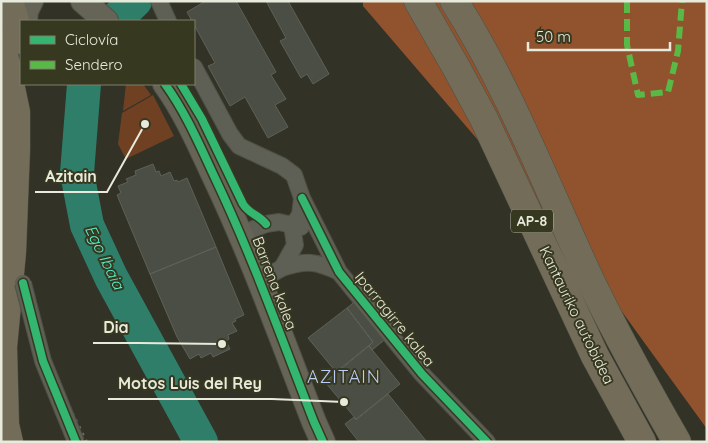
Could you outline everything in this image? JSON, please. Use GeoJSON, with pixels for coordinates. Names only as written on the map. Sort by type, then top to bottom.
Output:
{"type":"FeatureCollection","features":[{"type":"Feature","properties":{"kind":"highway"},"geometry":{"type":"LineString","coordinates":[[9,1],[20,37]]}},
{"type":"Feature","properties":{"kind":"highway","name":"Kantauriko autobidea"},"geometry":{"type":"LineString","coordinates":[[418,1],[484,119],[595,356],[642,442]]}},
{"type":"Feature","properties":{"kind":"highway","name":"Kantauriko autobidea"},"geometry":{"type":"LineString","coordinates":[[454,1],[495,74],[533,151],[587,272],[621,340],[677,442]]}},
{"type":"Feature","properties":{"kind":"highway"},"geometry":{"type":"LineString","coordinates":[[1,41],[16,112],[12,252],[3,347],[5,425],[9,442]]}},
{"type":"Feature","properties":{"kind":"highway"},"geometry":{"type":"LineString","coordinates":[[12,252],[27,161],[29,85]]}},
{"type":"Feature","properties":{"kind":"street"},"geometry":{"type":"LineString","coordinates":[[25,20],[26,12],[31,1]]}},
{"type":"Feature","properties":{"kind":"street"},"geometry":{"type":"LineString","coordinates":[[83,1],[105,20]]}},
{"type":"Feature","properties":{"kind":"street","name":"Iparragirre kalea"},"geometry":{"type":"LineString","coordinates":[[195,69],[230,134],[239,146],[277,163],[294,175],[302,198],[338,272],[422,374],[487,442]]}},
{"type":"Feature","properties":{"kind":"street","name":"Barrena kalea"},"geometry":{"type":"LineString","coordinates":[[166,85],[176,98],[193,129],[242,234],[323,442]]}},
{"type":"Feature","properties":{"kind":"street"},"geometry":{"type":"LineString","coordinates":[[282,268],[295,245],[292,226],[300,215],[302,198]]}},
{"type":"Feature","properties":{"kind":"street"},"geometry":{"type":"LineString","coordinates":[[242,234],[266,224],[279,222],[304,227],[321,236]]}},
{"type":"Feature","properties":{"kind":"street"},"geometry":{"type":"LineString","coordinates":[[295,245],[321,264]]}},
{"type":"Feature","properties":{"kind":"street","name":"Barrena kalea"},"geometry":{"type":"LineString","coordinates":[[260,280],[298,262],[321,264],[338,272]]}},
{"type":"Feature","properties":{"kind":"street"},"geometry":{"type":"LineString","coordinates":[[23,283],[43,361],[76,442]]}},
{"type":"Feature","properties":{"kind":"shaded area"},"geometry":{"type":"Polygon","coordinates":[[[363,1],[707,1],[707,429],[604,287],[363,6],[363,1]]]}},
{"type":"Feature","properties":{"kind":"shaded area"},"geometry":{"type":"Polygon","coordinates":[[[126,85],[144,85],[151,95],[123,111],[126,85]]]}},
{"type":"Feature","properties":{"kind":"shaded area"},"geometry":{"type":"Polygon","coordinates":[[[153,95],[174,136],[126,159],[118,144],[122,113],[153,95]]]}},
{"type":"Feature","properties":{"kind":"building"},"geometry":{"type":"Polygon","coordinates":[[[206,1],[236,1],[276,72],[271,75],[286,99],[275,105],[288,127],[268,138],[245,97],[230,106],[208,66],[215,63],[195,27],[195,20],[191,20],[187,12],[206,1]]]}},
{"type":"Feature","properties":{"kind":"building"},"geometry":{"type":"Polygon","coordinates":[[[266,1],[288,1],[329,74],[313,84],[307,74],[301,78],[280,41],[286,38],[266,1]]]}},
{"type":"Feature","properties":{"kind":"building"},"geometry":{"type":"Polygon","coordinates":[[[153,164],[156,172],[159,171],[161,176],[170,172],[174,181],[177,180],[178,182],[187,178],[216,247],[150,274],[117,195],[121,193],[118,186],[128,182],[126,179],[136,175],[135,171],[153,164]]]}},
{"type":"Feature","properties":{"kind":"building"},"geometry":{"type":"Polygon","coordinates":[[[216,247],[244,315],[235,319],[236,321],[232,323],[237,331],[228,335],[229,339],[226,341],[230,349],[213,357],[211,353],[201,358],[199,354],[190,359],[177,337],[150,274],[216,247]]]}},
{"type":"Feature","properties":{"kind":"building"},"geometry":{"type":"Polygon","coordinates":[[[368,291],[398,329],[372,350],[369,346],[373,342],[347,308],[368,291]]]}},
{"type":"Feature","properties":{"kind":"building"},"geometry":{"type":"Polygon","coordinates":[[[347,308],[373,342],[336,372],[308,338],[347,308]]]}},
{"type":"Feature","properties":{"kind":"building"},"geometry":{"type":"Polygon","coordinates":[[[369,346],[400,384],[356,419],[325,382],[369,346]]]}},
{"type":"Feature","properties":{"kind":"building"},"geometry":{"type":"Polygon","coordinates":[[[388,394],[427,442],[359,442],[345,424],[354,417],[356,420],[388,394]]]}},
{"type":"Feature","properties":{"kind":"waterway","name":"Ego Ibaia"},"geometry":{"type":"LineString","coordinates":[[115,20],[135,1]]}},
{"type":"Feature","properties":{"kind":"waterway","name":"Ego Ibaia"},"geometry":{"type":"LineString","coordinates":[[84,85],[77,173],[87,225],[111,277],[201,442]]}},
{"type":"Feature","properties":{"kind":"railway"},"geometry":{"type":"LineString","coordinates":[[28,288],[58,401],[73,442]]}},
{"type":"Feature","properties":{"kind":"railway"},"geometry":{"type":"LineString","coordinates":[[62,393],[86,442]]}},
{"type":"Feature","properties":{"kind":"marked path"},"geometry":{"type":"LineString","coordinates":[[627,1],[627,45],[638,95],[668,92],[678,51],[682,1]]}},
{"type":"Feature","properties":{"kind":"cycle path"},"geometry":{"type":"LineString","coordinates":[[166,85],[180,106],[229,208],[323,442]]}},
{"type":"Feature","properties":{"kind":"cycle path"},"geometry":{"type":"LineString","coordinates":[[182,85],[202,119],[243,204],[266,224]]}},
{"type":"Feature","properties":{"kind":"cycle path"},"geometry":{"type":"LineString","coordinates":[[302,198],[339,272],[422,374],[487,442]]}},
{"type":"Feature","properties":{"kind":"cycle path"},"geometry":{"type":"LineString","coordinates":[[23,283],[43,361],[76,442]]}},
{"type":"Feature","properties":{"kind":"place","name":"Azitain"},"geometry":{"type":"Point","coordinates":[145,124]}},
{"type":"Feature","properties":{"kind":"place","name":"Dia"},"geometry":{"type":"Point","coordinates":[222,344]}},
{"type":"Feature","properties":{"kind":"place","name":"Motos Luis del Rey"},"geometry":{"type":"Point","coordinates":[344,402]}},
{"type":"Feature","properties":{"kind":"district","name":"AZITAIN"},"geometry":{"type":"Point","coordinates":[344,376]}}]}
